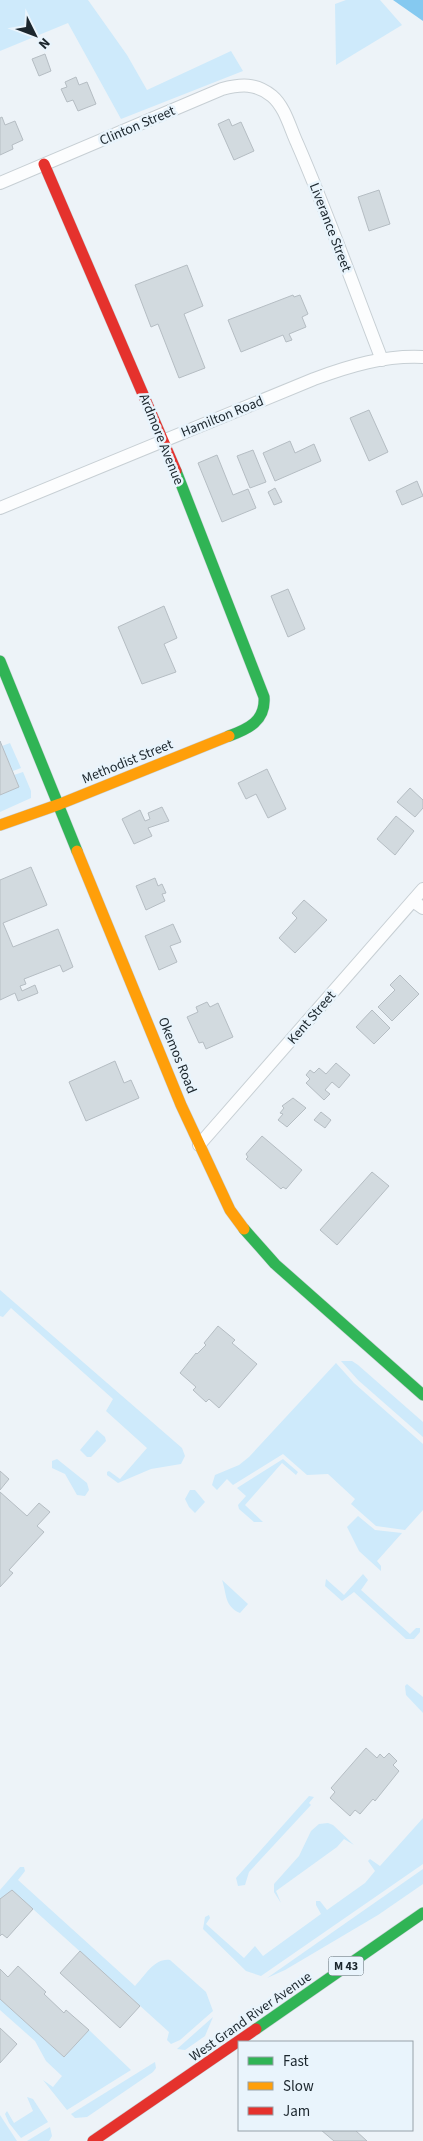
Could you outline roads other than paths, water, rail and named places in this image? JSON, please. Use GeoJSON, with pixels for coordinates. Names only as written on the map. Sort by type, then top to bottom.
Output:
{"type":"FeatureCollection","features":[{"type":"Feature","properties":{"kind":"main road","name":"Ardmore Avenue"},"geometry":{"type":"LineString","coordinates":[[44,164],[163,439],[263,691],[265,704],[260,717]]}},
{"type":"Feature","properties":{"kind":"main road","name":"Okemos Road"},"geometry":{"type":"LineString","coordinates":[[0,662],[199,1145],[230,1210],[251,1239],[275,1264],[423,1395]]}},
{"type":"Feature","properties":{"kind":"main road","name":"Methodist Street"},"geometry":{"type":"LineString","coordinates":[[0,825],[60,804],[250,728],[260,717]]}},
{"type":"Feature","properties":{"kind":"main road","name":"West Grand River Avenue"},"geometry":{"type":"LineString","coordinates":[[93,2141],[423,1913]]}},
{"type":"Feature","properties":{"kind":"street","name":"Clinton Street"},"geometry":{"type":"LineString","coordinates":[[0,183],[222,89],[238,85],[251,86],[262,89],[274,98]]}},
{"type":"Feature","properties":{"kind":"street","name":"Liverance Street"},"geometry":{"type":"LineString","coordinates":[[274,98],[282,110],[312,176],[382,360]]}},
{"type":"Feature","properties":{"kind":"street","name":"Hamilton Road"},"geometry":{"type":"LineString","coordinates":[[0,508],[163,439],[347,367],[382,360],[423,357]]}},
{"type":"Feature","properties":{"kind":"street","name":"Kent Street"},"geometry":{"type":"LineString","coordinates":[[199,1145],[418,904],[423,889]]}},
{"type":"Feature","properties":{"kind":"water"},"geometry":{"type":"Polygon","coordinates":[[[393,0],[423,0],[423,21],[393,0]]]}}]}
